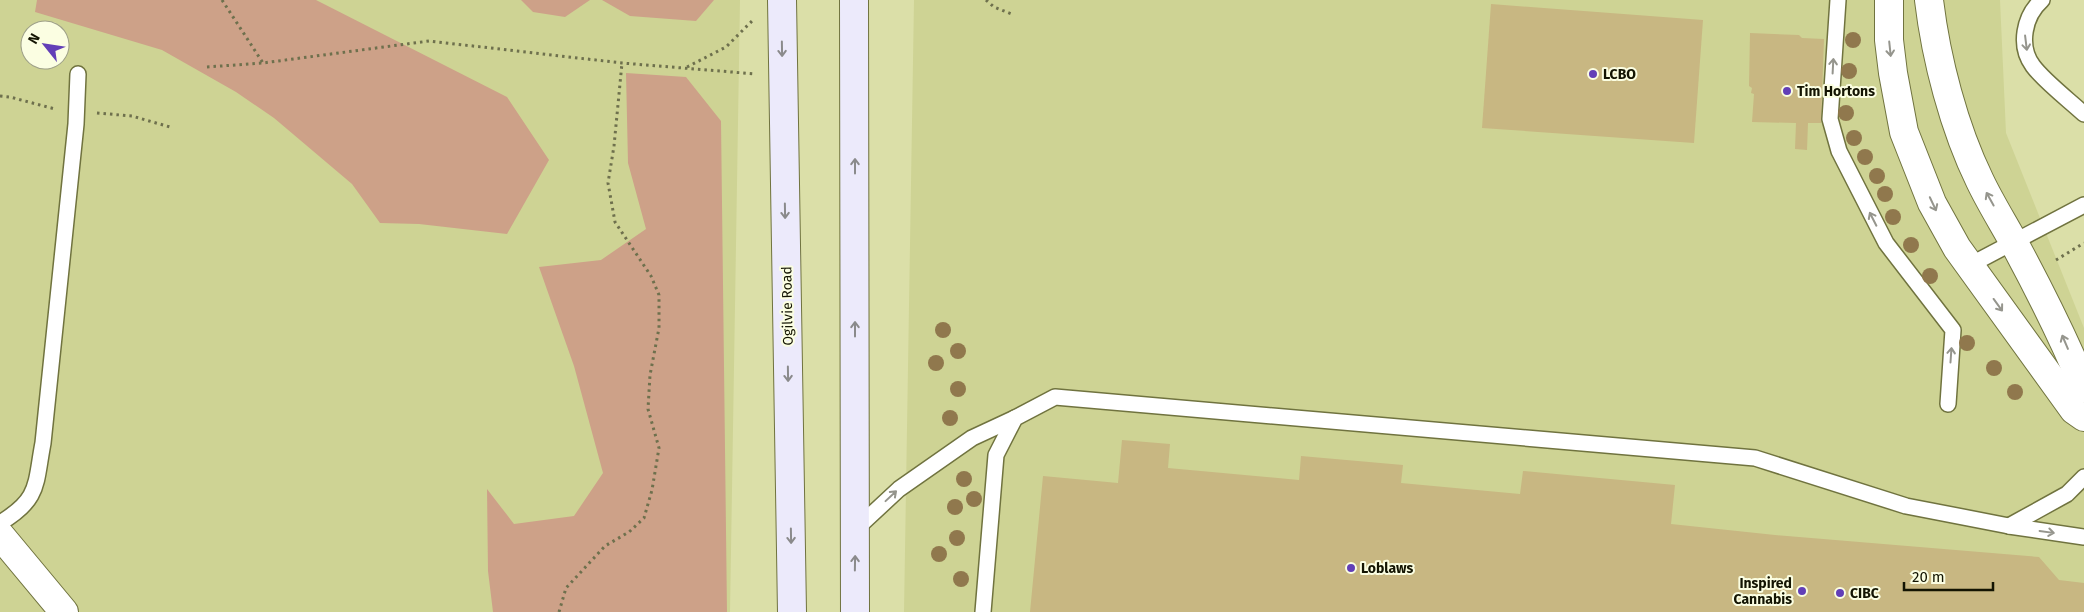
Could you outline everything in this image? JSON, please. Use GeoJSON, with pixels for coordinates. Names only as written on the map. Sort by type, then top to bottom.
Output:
{"type":"FeatureCollection","features":[{"type":"Feature","properties":{"kind":"main road","name":"Ogilvie Road"},"geometry":{"type":"LineString","coordinates":[[782,0],[792,612]]}},
{"type":"Feature","properties":{"kind":"main road"},"geometry":{"type":"LineString","coordinates":[[854,0],[855,612]]}},
{"type":"Feature","properties":{"kind":"street"},"geometry":{"type":"LineString","coordinates":[[1889,0],[1889,40],[1904,132],[1932,203],[1945,228],[1970,265],[2074,410],[2084,417]]}},
{"type":"Feature","properties":{"kind":"street"},"geometry":{"type":"LineString","coordinates":[[1929,0],[1931,19],[1947,88],[1962,137],[1980,181],[2060,330],[2084,387]]}},
{"type":"Feature","properties":{"kind":"street"},"geometry":{"type":"LineString","coordinates":[[0,535],[64,612]]}},
{"type":"Feature","properties":{"kind":"lane"},"geometry":{"type":"LineString","coordinates":[[1838,0],[1830,118],[1839,151],[1886,243],[1953,330],[1948,404]]}},
{"type":"Feature","properties":{"kind":"lane"},"geometry":{"type":"LineString","coordinates":[[2042,0],[2029,16],[2025,31],[2025,49],[2033,66],[2084,114]]}},
{"type":"Feature","properties":{"kind":"lane"},"geometry":{"type":"LineString","coordinates":[[0,523],[27,503],[34,491],[43,443],[76,124],[78,74]]}},
{"type":"Feature","properties":{"kind":"lane"},"geometry":{"type":"LineString","coordinates":[[1970,265],[2084,205]]}},
{"type":"Feature","properties":{"kind":"lane"},"geometry":{"type":"LineString","coordinates":[[856,529],[898,489],[972,438],[1056,397],[1755,458],[1906,506],[2009,526],[2084,537]]}},
{"type":"Feature","properties":{"kind":"lane"},"geometry":{"type":"LineString","coordinates":[[983,612],[996,454],[1015,418]]}},
{"type":"Feature","properties":{"kind":"lane"},"geometry":{"type":"LineString","coordinates":[[2009,526],[2067,494],[2084,477]]}},
{"type":"Feature","properties":{"kind":"path"},"geometry":{"type":"LineString","coordinates":[[222,0],[263,63]]}},
{"type":"Feature","properties":{"kind":"path"},"geometry":{"type":"LineString","coordinates":[[986,0],[994,6],[1014,15]]}},
{"type":"Feature","properties":{"kind":"path"},"geometry":{"type":"LineString","coordinates":[[686,68],[726,47],[756,16]]}},
{"type":"Feature","properties":{"kind":"path"},"geometry":{"type":"LineString","coordinates":[[207,67],[263,63],[429,41],[783,77]]}},
{"type":"Feature","properties":{"kind":"path"},"geometry":{"type":"LineString","coordinates":[[559,612],[566,588],[605,546],[629,532],[644,518],[652,490],[659,448],[648,409],[650,375],[659,328],[659,295],[651,276],[615,222],[608,182],[614,146],[622,62]]}},
{"type":"Feature","properties":{"kind":"path"},"geometry":{"type":"LineString","coordinates":[[0,96],[56,109]]}},
{"type":"Feature","properties":{"kind":"path"},"geometry":{"type":"LineString","coordinates":[[89,112],[132,116],[170,127]]}},
{"type":"Feature","properties":{"kind":"path"},"geometry":{"type":"LineString","coordinates":[[2053,261],[2084,243]]}},
{"type":"Feature","properties":{"kind":"shaded area"},"geometry":{"type":"Polygon","coordinates":[[[0,0],[740,0],[730,612],[0,612],[0,0]]]}},
{"type":"Feature","properties":{"kind":"shaded area"},"geometry":{"type":"Polygon","coordinates":[[[37,0],[316,0],[507,97],[549,160],[507,234],[419,224],[380,223],[352,184],[274,118],[236,92],[162,50],[70,22],[70,20],[62,20],[35,12],[37,0]]]}},
{"type":"Feature","properties":{"kind":"shaded area"},"geometry":{"type":"Polygon","coordinates":[[[521,0],[590,0],[565,17],[533,12],[521,0]]]}},
{"type":"Feature","properties":{"kind":"shaded area"},"geometry":{"type":"Polygon","coordinates":[[[602,0],[714,0],[696,21],[630,16],[602,0]]]}},
{"type":"Feature","properties":{"kind":"shaded area"},"geometry":{"type":"Polygon","coordinates":[[[914,0],[2000,0],[2006,133],[2084,328],[2084,612],[904,612],[914,0]]]}},
{"type":"Feature","properties":{"kind":"shaded area"},"geometry":{"type":"Polygon","coordinates":[[[626,73],[686,77],[721,121],[727,612],[493,612],[488,571],[487,489],[514,524],[574,516],[603,473],[574,366],[539,267],[601,260],[646,229],[628,163],[626,73]]]}},
{"type":"Feature","properties":{"kind":"building","name":"LCBO"},"geometry":{"type":"Polygon","coordinates":[[[1491,4],[1703,20],[1694,143],[1482,128],[1491,4]]]}},
{"type":"Feature","properties":{"kind":"building","name":"Tim Hortons"},"geometry":{"type":"Polygon","coordinates":[[[1750,33],[1799,35],[1802,38],[1824,39],[1821,123],[1808,123],[1807,150],[1795,149],[1796,123],[1752,122],[1754,94],[1751,93],[1752,88],[1749,86],[1750,33]]]}},
{"type":"Feature","properties":{"kind":"building","name":"Loblaws"},"geometry":{"type":"Polygon","coordinates":[[[1122,440],[1170,444],[1168,468],[1299,480],[1301,456],[1403,465],[1401,483],[1520,494],[1523,471],[1675,485],[1671,524],[1775,535],[2039,557],[2059,580],[2084,583],[2084,612],[1030,612],[1043,476],[1118,483],[1122,440]]]}},
{"type":"Feature","properties":{"kind":"place","name":"LCBO"},"geometry":{"type":"Point","coordinates":[1593,74]}},
{"type":"Feature","properties":{"kind":"place","name":"Tim Hortons"},"geometry":{"type":"Point","coordinates":[1787,91]}},
{"type":"Feature","properties":{"kind":"place","name":"Loblaws"},"geometry":{"type":"Point","coordinates":[1351,568]}},
{"type":"Feature","properties":{"kind":"place","name":"Inspired Cannabis"},"geometry":{"type":"Point","coordinates":[1802,591]}},
{"type":"Feature","properties":{"kind":"place","name":"CIBC"},"geometry":{"type":"Point","coordinates":[1840,593]}}]}
